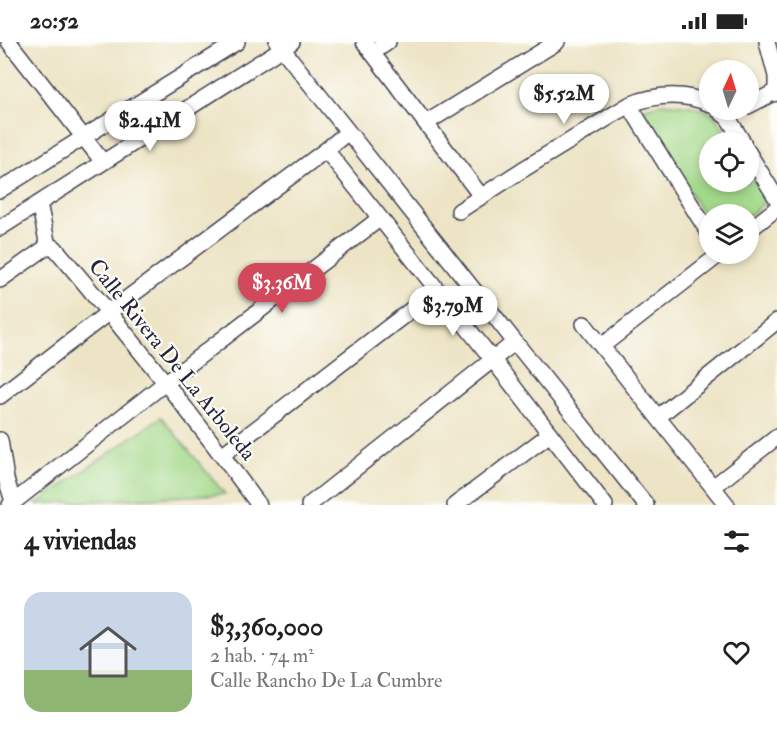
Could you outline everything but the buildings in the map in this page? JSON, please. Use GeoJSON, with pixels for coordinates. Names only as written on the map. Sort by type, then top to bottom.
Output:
{"type":"FeatureCollection","features":[{"type":"Feature","properties":{"kind":"street"},"geometry":{"type":"LineString","coordinates":[[9,42],[103,162]]}},
{"type":"Feature","properties":{"kind":"street"},"geometry":{"type":"LineString","coordinates":[[0,190],[84,137],[214,48],[237,42]]}},
{"type":"Feature","properties":{"kind":"street"},"geometry":{"type":"LineString","coordinates":[[388,42],[368,47],[481,196]]}},
{"type":"Feature","properties":{"kind":"street"},"geometry":{"type":"LineString","coordinates":[[426,123],[557,42]]}},
{"type":"Feature","properties":{"kind":"street"},"geometry":{"type":"LineString","coordinates":[[759,100],[777,93],[776,76],[767,42]]}},
{"type":"Feature","properties":{"kind":"street"},"geometry":{"type":"LineString","coordinates":[[0,228],[284,44],[348,132],[646,505]]}},
{"type":"Feature","properties":{"kind":"street"},"geometry":{"type":"LineString","coordinates":[[459,212],[522,170],[629,105],[646,98],[668,96],[687,97],[699,101]]}},
{"type":"Feature","properties":{"kind":"street"},"geometry":{"type":"LineString","coordinates":[[629,105],[699,218]]}},
{"type":"Feature","properties":{"kind":"street"},"geometry":{"type":"LineString","coordinates":[[0,396],[348,132]]}},
{"type":"Feature","properties":{"kind":"street"},"geometry":{"type":"LineString","coordinates":[[326,150],[605,505]]}},
{"type":"Feature","properties":{"kind":"street"},"geometry":{"type":"LineString","coordinates":[[759,169],[777,198]]}},
{"type":"Feature","properties":{"kind":"street"},"geometry":{"type":"LineString","coordinates":[[0,280],[48,246],[39,203]]}},
{"type":"Feature","properties":{"kind":"street"},"geometry":{"type":"LineString","coordinates":[[759,222],[777,208]]}},
{"type":"Feature","properties":{"kind":"street"},"geometry":{"type":"LineString","coordinates":[[0,440],[3,479],[12,503],[165,382],[379,219]]}},
{"type":"Feature","properties":{"kind":"street","name":"Calle Rivera De La Arboleda"},"geometry":{"type":"LineString","coordinates":[[48,246],[55,248],[109,312],[259,505]]}},
{"type":"Feature","properties":{"kind":"street"},"geometry":{"type":"LineString","coordinates":[[602,346],[707,264]]}},
{"type":"Feature","properties":{"kind":"street"},"geometry":{"type":"LineString","coordinates":[[222,455],[437,290]]}},
{"type":"Feature","properties":{"kind":"street"},"geometry":{"type":"LineString","coordinates":[[658,417],[777,321]]}},
{"type":"Feature","properties":{"kind":"street"},"geometry":{"type":"LineString","coordinates":[[584,324],[727,505]]}},
{"type":"Feature","properties":{"kind":"street"},"geometry":{"type":"LineString","coordinates":[[309,505],[515,342]]}},
{"type":"Feature","properties":{"kind":"street"},"geometry":{"type":"LineString","coordinates":[[455,505],[550,434]]}},
{"type":"Feature","properties":{"kind":"street"},"geometry":{"type":"LineString","coordinates":[[713,487],[777,437]]}},
{"type":"Feature","properties":{"kind":"green space"},"geometry":{"type":"Polygon","coordinates":[[[662,103],[691,106],[699,109],[699,120],[718,120],[725,132],[699,132],[699,192],[759,192],[759,188],[764,196],[764,203],[759,207],[759,204],[699,204],[699,207],[640,110],[662,103]]]}},
{"type":"Feature","properties":{"kind":"green space"},"geometry":{"type":"Polygon","coordinates":[[[161,417],[225,494],[36,504],[161,417]]]}}]}
